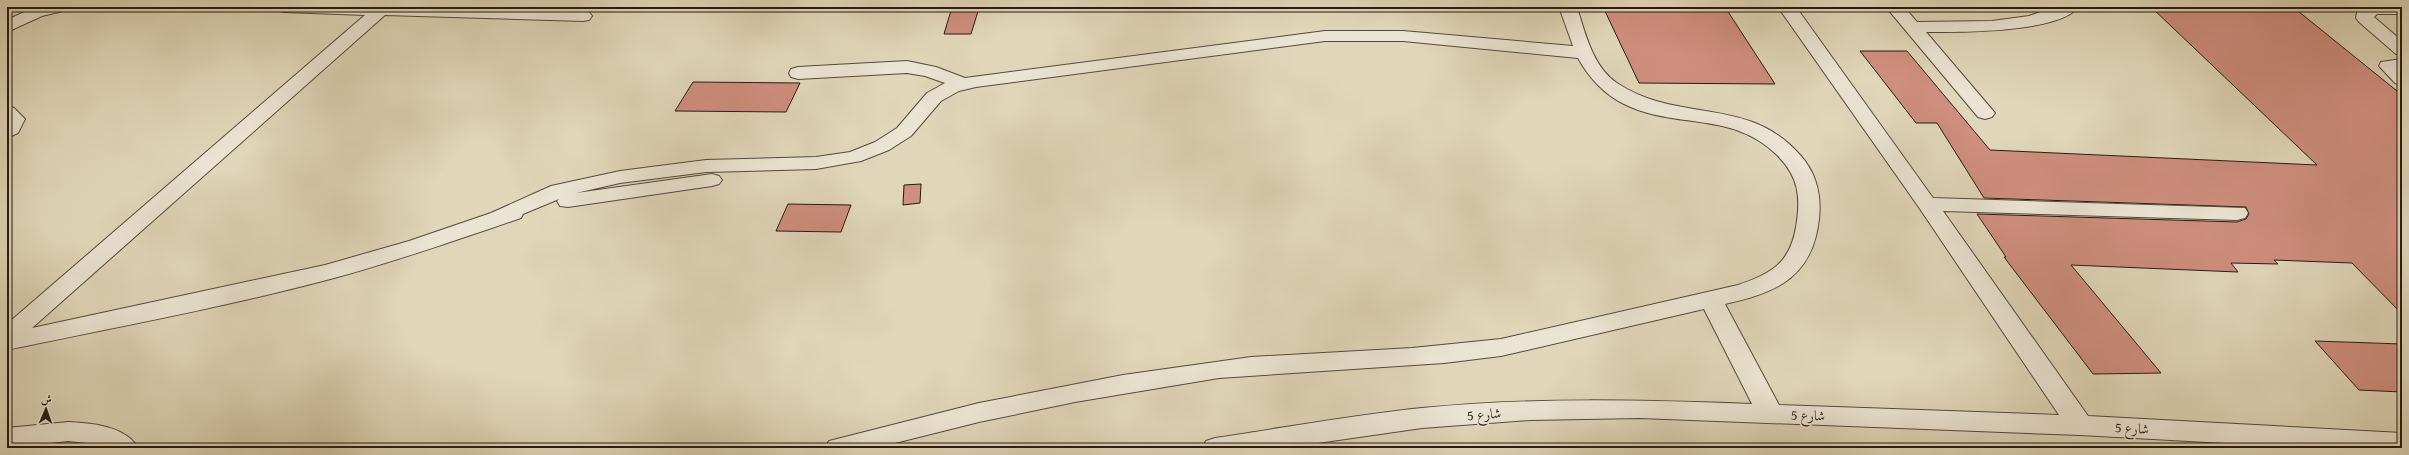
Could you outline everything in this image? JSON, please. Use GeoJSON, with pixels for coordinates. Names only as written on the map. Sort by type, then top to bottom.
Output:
{"type":"FeatureCollection","features":[{"type":"Feature","properties":{"kind":"street"},"geometry":{"type":"LineString","coordinates":[[7,12],[36,12],[57,7]]}},
{"type":"Feature","properties":{"kind":"street"},"geometry":{"type":"LineString","coordinates":[[285,7],[583,16]]}},
{"type":"Feature","properties":{"kind":"street"},"geometry":{"type":"LineString","coordinates":[[838,448],[942,421],[1099,388],[1259,365],[1428,356],[1518,344],[1711,299],[1760,286],[1785,272],[1794,263],[1804,240],[1809,201],[1806,181],[1802,171],[1781,144],[1757,128],[1732,120],[1673,113],[1643,104],[1620,93],[1601,78],[1584,53],[1568,7]]}},
{"type":"Feature","properties":{"kind":"street"},"geometry":{"type":"LineString","coordinates":[[1787,7],[1927,204],[2080,425]]}},
{"type":"Feature","properties":{"kind":"street"},"geometry":{"type":"LineString","coordinates":[[1895,7],[1985,112]]}},
{"type":"Feature","properties":{"kind":"street"},"geometry":{"type":"LineString","coordinates":[[1912,27],[2008,25],[2049,17],[2069,7]]}},
{"type":"Feature","properties":{"kind":"street"},"geometry":{"type":"LineString","coordinates":[[2402,9],[2375,9],[2366,12],[2365,18],[2402,50]]}},
{"type":"Feature","properties":{"kind":"street"},"geometry":{"type":"LineString","coordinates":[[7,337],[381,10]]}},
{"type":"Feature","properties":{"kind":"street"},"geometry":{"type":"LineString","coordinates":[[7,27],[36,12]]}},
{"type":"Feature","properties":{"kind":"street"},"geometry":{"type":"LineString","coordinates":[[7,342],[235,294],[328,272],[417,246],[500,216],[580,199],[818,168],[869,152],[894,139],[912,125],[934,97],[964,84],[1325,36],[1403,36],[1584,53]]}},
{"type":"Feature","properties":{"kind":"street"},"geometry":{"type":"LineString","coordinates":[[2402,65],[2388,66],[2402,79]]}},
{"type":"Feature","properties":{"kind":"street"},"geometry":{"type":"LineString","coordinates":[[798,73],[907,68],[929,71],[964,84]]}},
{"type":"Feature","properties":{"kind":"street"},"geometry":{"type":"LineString","coordinates":[[7,112],[15,119],[11,129],[7,132]]}},
{"type":"Feature","properties":{"kind":"street"},"geometry":{"type":"LineString","coordinates":[[1927,204],[2237,213]]}},
{"type":"Feature","properties":{"kind":"street"},"geometry":{"type":"LineString","coordinates":[[1711,299],[1770,413]]}},
{"type":"Feature","properties":{"kind":"street","name":"شارع 5"},"geometry":{"type":"LineString","coordinates":[[1215,448],[1422,418],[1531,411],[1640,409],[2080,425],[2402,443]]}},
{"type":"Feature","properties":{"kind":"street"},"geometry":{"type":"LineString","coordinates":[[7,438],[44,432],[78,432],[108,438],[125,448]]}},
{"type":"Feature","properties":{"kind":"building"},"geometry":{"type":"Polygon","coordinates":[[[952,7],[979,8],[971,34],[944,34],[952,7]]]}},
{"type":"Feature","properties":{"kind":"building"},"geometry":{"type":"Polygon","coordinates":[[[1603,7],[1725,7],[1775,84],[1639,83],[1603,7]]]}},
{"type":"Feature","properties":{"kind":"building"},"geometry":{"type":"Polygon","coordinates":[[[2151,7],[2293,7],[2402,95],[2402,314],[2352,263],[2274,260],[2278,264],[2231,263],[2238,272],[2071,265],[2161,373],[2093,374],[2004,257],[2006,257],[1977,214],[2237,222],[2246,219],[2249,214],[2246,207],[1984,198],[1937,123],[1916,123],[1860,51],[1907,51],[1990,150],[2317,165],[2151,7]]]}},
{"type":"Feature","properties":{"kind":"building"},"geometry":{"type":"Polygon","coordinates":[[[693,82],[800,83],[786,112],[675,111],[693,82]]]}},
{"type":"Feature","properties":{"kind":"building"},"geometry":{"type":"Polygon","coordinates":[[[921,184],[920,203],[903,205],[904,185],[921,184]]]}},
{"type":"Feature","properties":{"kind":"building"},"geometry":{"type":"Polygon","coordinates":[[[788,204],[851,205],[841,232],[776,231],[788,204]]]}},
{"type":"Feature","properties":{"kind":"building"},"geometry":{"type":"Polygon","coordinates":[[[2315,341],[2402,344],[2402,392],[2359,390],[2315,341]]]}}]}
